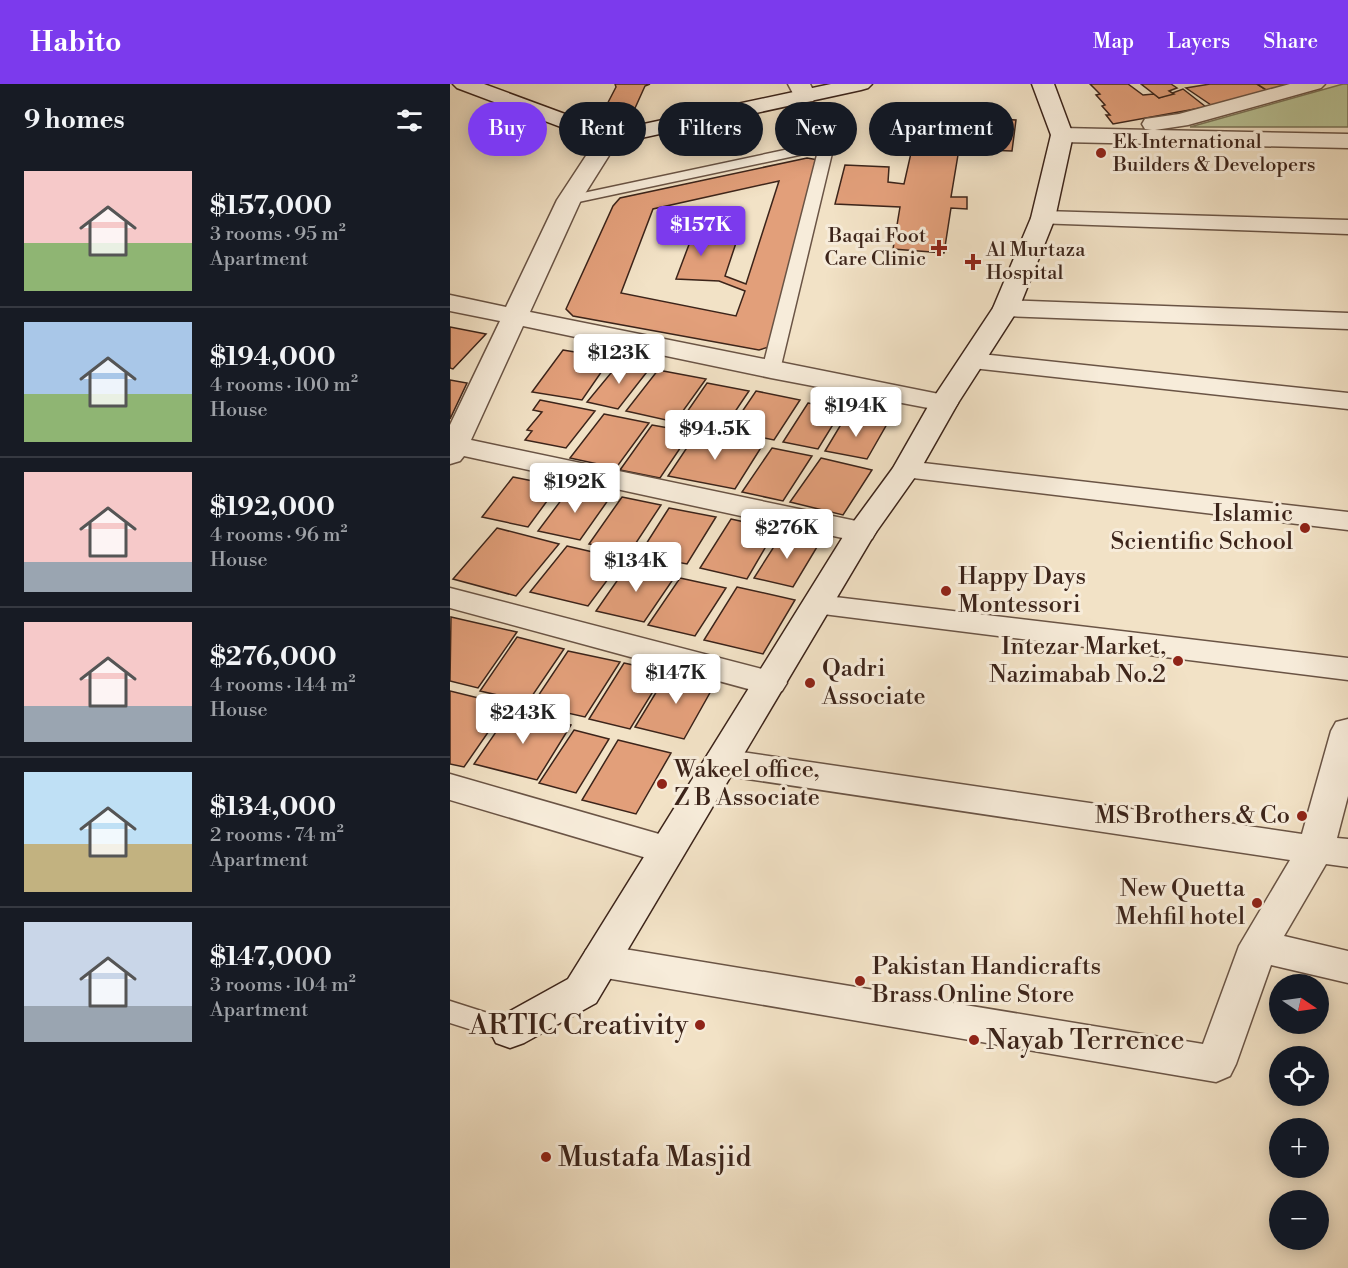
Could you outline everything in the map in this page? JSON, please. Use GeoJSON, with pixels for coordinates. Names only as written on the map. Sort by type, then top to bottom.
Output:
{"type":"FeatureCollection","features":[{"type":"Feature","properties":{"kind":"street"},"geometry":{"type":"LineString","coordinates":[[464,84],[559,119]]}},
{"type":"Feature","properties":{"kind":"street"},"geometry":{"type":"LineString","coordinates":[[646,129],[802,90],[861,84]]}},
{"type":"Feature","properties":{"kind":"street"},"geometry":{"type":"LineString","coordinates":[[510,1031],[582,991],[861,532],[906,470],[944,404],[1006,308],[1043,218],[1062,135],[1044,84]]}},
{"type":"Feature","properties":{"kind":"street"},"geometry":{"type":"LineString","coordinates":[[1062,135],[1180,120],[1314,84]]}},
{"type":"Feature","properties":{"kind":"street"},"geometry":{"type":"LineString","coordinates":[[1062,135],[1348,141]]}},
{"type":"Feature","properties":{"kind":"street"},"geometry":{"type":"LineString","coordinates":[[597,156],[569,200],[451,448],[861,532]]}},
{"type":"Feature","properties":{"kind":"street"},"geometry":{"type":"LineString","coordinates":[[1043,218],[1348,227]]}},
{"type":"Feature","properties":{"kind":"street"},"geometry":{"type":"LineString","coordinates":[[450,303],[944,404]]}},
{"type":"Feature","properties":{"kind":"street"},"geometry":{"type":"LineString","coordinates":[[1006,308],[1348,321]]}},
{"type":"Feature","properties":{"kind":"street"},"geometry":{"type":"LineString","coordinates":[[972,361],[1348,401]]}},
{"type":"Feature","properties":{"kind":"street"},"geometry":{"type":"LineString","coordinates":[[906,470],[1348,521]]}},
{"type":"Feature","properties":{"kind":"street"},"geometry":{"type":"LineString","coordinates":[[450,598],[770,683]]}},
{"type":"Feature","properties":{"kind":"street"},"geometry":{"type":"LineString","coordinates":[[818,605],[1348,669]]}},
{"type":"Feature","properties":{"kind":"street"},"geometry":{"type":"LineString","coordinates":[[600,961],[1216,1064],[1258,946],[1332,851],[1348,731]]}},
{"type":"Feature","properties":{"kind":"street"},"geometry":{"type":"LineString","coordinates":[[722,762],[1215,837],[1332,851]]}},
{"type":"Feature","properties":{"kind":"street"},"geometry":{"type":"LineString","coordinates":[[450,787],[667,850]]}},
{"type":"Feature","properties":{"kind":"street"},"geometry":{"type":"LineString","coordinates":[[1258,946],[1348,967]]}},
{"type":"Feature","properties":{"kind":"lane"},"geometry":{"type":"LineString","coordinates":[[569,200],[827,145],[771,370]]}},
{"type":"Feature","properties":{"kind":"lane"},"geometry":{"type":"LineString","coordinates":[[450,1012],[510,1031]]}},
{"type":"Feature","properties":{"kind":"green space"},"geometry":{"type":"Polygon","coordinates":[[[1348,84],[1348,127],[1190,127],[1348,84]]]}},
{"type":"Feature","properties":{"kind":"building"},"geometry":{"type":"Polygon","coordinates":[[[615,84],[650,84],[645,86],[638,102],[608,102],[616,87],[615,84]]]}},
{"type":"Feature","properties":{"kind":"building"},"geometry":{"type":"Polygon","coordinates":[[[1090,84],[1128,84],[1143,95],[1154,94],[1159,98],[1183,89],[1206,107],[1113,124],[1106,115],[1110,115],[1102,106],[1105,105],[1096,95],[1100,94],[1090,84]]]}},
{"type":"Feature","properties":{"kind":"building"},"geometry":{"type":"Polygon","coordinates":[[[1141,84],[1171,84],[1177,88],[1169,91],[1174,94],[1159,98],[1141,84]]]}},
{"type":"Feature","properties":{"kind":"building"},"geometry":{"type":"Polygon","coordinates":[[[1210,84],[1257,84],[1271,93],[1214,107],[1186,88],[1210,84]]]}},
{"type":"Feature","properties":{"kind":"building"},"geometry":{"type":"Polygon","coordinates":[[[1257,84],[1296,84],[1271,93],[1257,84]]]}},
{"type":"Feature","properties":{"kind":"building"},"geometry":{"type":"Polygon","coordinates":[[[910,156],[958,156],[951,197],[967,197],[967,209],[951,208],[944,253],[893,249],[900,207],[835,204],[845,165],[889,167],[888,182],[904,184],[910,156]]]}},
{"type":"Feature","properties":{"kind":"building"},"geometry":{"type":"Polygon","coordinates":[[[807,158],[819,160],[772,346],[759,350],[573,316],[566,309],[613,206],[620,198],[807,158]],[[779,181],[653,209],[621,293],[736,316],[745,291],[719,281],[676,279],[699,218],[744,219],[725,276],[746,284],[779,181]]]}},
{"type":"Feature","properties":{"kind":"building"},"geometry":{"type":"Polygon","coordinates":[[[450,327],[486,334],[453,369],[450,368],[450,327]]]}},
{"type":"Feature","properties":{"kind":"building"},"geometry":{"type":"Polygon","coordinates":[[[563,350],[611,358],[582,400],[532,392],[563,350]]]}},
{"type":"Feature","properties":{"kind":"building"},"geometry":{"type":"Polygon","coordinates":[[[620,362],[650,368],[618,409],[587,402],[620,362]]]}},
{"type":"Feature","properties":{"kind":"building"},"geometry":{"type":"Polygon","coordinates":[[[658,370],[706,379],[675,422],[626,411],[658,370]]]}},
{"type":"Feature","properties":{"kind":"building"},"geometry":{"type":"Polygon","coordinates":[[[450,380],[467,383],[450,419],[450,380]]]}},
{"type":"Feature","properties":{"kind":"building"},"geometry":{"type":"Polygon","coordinates":[[[707,383],[749,391],[722,431],[680,422],[707,383]]]}},
{"type":"Feature","properties":{"kind":"building"},"geometry":{"type":"Polygon","coordinates":[[[756,391],[800,400],[774,440],[729,431],[756,391]]]}},
{"type":"Feature","properties":{"kind":"building"},"geometry":{"type":"Polygon","coordinates":[[[540,400],[595,411],[566,448],[525,440],[532,431],[527,430],[542,412],[533,410],[540,400]]]}},
{"type":"Feature","properties":{"kind":"building"},"geometry":{"type":"Polygon","coordinates":[[[808,403],[842,410],[818,449],[783,442],[808,403]]]}},
{"type":"Feature","properties":{"kind":"building"},"geometry":{"type":"Polygon","coordinates":[[[604,414],[649,423],[616,468],[570,458],[604,414]]]}},
{"type":"Feature","properties":{"kind":"building"},"geometry":{"type":"Polygon","coordinates":[[[846,416],[887,424],[867,459],[825,451],[846,416]]]}},
{"type":"Feature","properties":{"kind":"building"},"geometry":{"type":"Polygon","coordinates":[[[652,425],[691,432],[660,478],[620,470],[652,425]]]}},
{"type":"Feature","properties":{"kind":"building"},"geometry":{"type":"Polygon","coordinates":[[[696,434],[762,446],[735,489],[668,476],[696,434]]]}},
{"type":"Feature","properties":{"kind":"building"},"geometry":{"type":"Polygon","coordinates":[[[772,448],[812,456],[783,501],[742,492],[772,448]]]}},
{"type":"Feature","properties":{"kind":"building"},"geometry":{"type":"Polygon","coordinates":[[[821,458],[872,470],[843,515],[790,502],[821,458]]]}},
{"type":"Feature","properties":{"kind":"building"},"geometry":{"type":"Polygon","coordinates":[[[513,477],[558,486],[528,527],[482,517],[513,477]]]}},
{"type":"Feature","properties":{"kind":"building"},"geometry":{"type":"Polygon","coordinates":[[[571,487],[611,496],[580,540],[538,531],[571,487]]]}},
{"type":"Feature","properties":{"kind":"building"},"geometry":{"type":"Polygon","coordinates":[[[622,497],[661,505],[630,552],[589,544],[622,497]]]}},
{"type":"Feature","properties":{"kind":"building"},"geometry":{"type":"Polygon","coordinates":[[[669,508],[716,517],[687,564],[639,555],[669,508]]]}},
{"type":"Feature","properties":{"kind":"building"},"geometry":{"type":"Polygon","coordinates":[[[731,519],[776,529],[747,579],[700,568],[731,519]]]}},
{"type":"Feature","properties":{"kind":"building"},"geometry":{"type":"Polygon","coordinates":[[[497,528],[559,544],[516,596],[453,579],[497,528]]]}},
{"type":"Feature","properties":{"kind":"building"},"geometry":{"type":"Polygon","coordinates":[[[782,534],[820,542],[793,587],[754,578],[782,534]]]}},
{"type":"Feature","properties":{"kind":"building"},"geometry":{"type":"Polygon","coordinates":[[[567,546],[623,559],[588,606],[530,592],[567,546]]]}},
{"type":"Feature","properties":{"kind":"building"},"geometry":{"type":"Polygon","coordinates":[[[628,565],[676,575],[644,622],[596,611],[628,565]]]}},
{"type":"Feature","properties":{"kind":"building"},"geometry":{"type":"Polygon","coordinates":[[[680,578],[726,588],[695,636],[648,625],[680,578]]]}},
{"type":"Feature","properties":{"kind":"building"},"geometry":{"type":"Polygon","coordinates":[[[737,587],[795,600],[763,654],[704,640],[737,587]]]}},
{"type":"Feature","properties":{"kind":"building"},"geometry":{"type":"Polygon","coordinates":[[[451,617],[517,632],[478,688],[450,681],[451,617]]]}},
{"type":"Feature","properties":{"kind":"building"},"geometry":{"type":"Polygon","coordinates":[[[517,637],[564,649],[528,702],[480,691],[517,637]]]}},
{"type":"Feature","properties":{"kind":"building"},"geometry":{"type":"Polygon","coordinates":[[[568,651],[620,662],[585,717],[532,705],[568,651]]]}},
{"type":"Feature","properties":{"kind":"building"},"geometry":{"type":"Polygon","coordinates":[[[624,663],[665,672],[630,729],[589,719],[624,663]]]}},
{"type":"Feature","properties":{"kind":"building"},"geometry":{"type":"Polygon","coordinates":[[[669,671],[716,682],[684,739],[635,727],[669,671]]]}},
{"type":"Feature","properties":{"kind":"building"},"geometry":{"type":"Polygon","coordinates":[[[450,691],[507,705],[464,767],[450,764],[450,691]]]}},
{"type":"Feature","properties":{"kind":"building"},"geometry":{"type":"Polygon","coordinates":[[[511,710],[571,725],[537,780],[474,764],[511,710]]]}},
{"type":"Feature","properties":{"kind":"building"},"geometry":{"type":"Polygon","coordinates":[[[574,730],[609,739],[576,793],[539,783],[574,730]]]}},
{"type":"Feature","properties":{"kind":"building"},"geometry":{"type":"Polygon","coordinates":[[[618,740],[671,753],[636,814],[582,800],[618,740]]]}},
{"type":"Feature","properties":{"kind":"place","name":"Ek International Builders & Developers"},"geometry":{"type":"Point","coordinates":[1101,153]}},
{"type":"Feature","properties":{"kind":"place","name":"Baqai Foot Care Clinic"},"geometry":{"type":"Point","coordinates":[939,248]}},
{"type":"Feature","properties":{"kind":"place","name":"Al Murtaza Hospital"},"geometry":{"type":"Point","coordinates":[973,262]}},
{"type":"Feature","properties":{"kind":"place","name":"Islamic Scientific School"},"geometry":{"type":"Point","coordinates":[1305,528]}},
{"type":"Feature","properties":{"kind":"place","name":"Happy Days Montessori"},"geometry":{"type":"Point","coordinates":[946,591]}},
{"type":"Feature","properties":{"kind":"place","name":"Intezar Market, Nazimabab No.2"},"geometry":{"type":"Point","coordinates":[1178,661]}},
{"type":"Feature","properties":{"kind":"place","name":"Qadri Associate"},"geometry":{"type":"Point","coordinates":[810,683]}},
{"type":"Feature","properties":{"kind":"place","name":"Wakeel office, Z B Associate"},"geometry":{"type":"Point","coordinates":[662,784]}},
{"type":"Feature","properties":{"kind":"place","name":"MS Brothers & Co"},"geometry":{"type":"Point","coordinates":[1302,816]}},
{"type":"Feature","properties":{"kind":"place","name":"New Quetta Mehfil hotel"},"geometry":{"type":"Point","coordinates":[1257,903]}},
{"type":"Feature","properties":{"kind":"place","name":"Pakistan Handicrafts Brass Online Store"},"geometry":{"type":"Point","coordinates":[860,981]}},
{"type":"Feature","properties":{"kind":"place","name":"ARTIC Creativity"},"geometry":{"type":"Point","coordinates":[700,1025]}},
{"type":"Feature","properties":{"kind":"place","name":"Nayab Terrence"},"geometry":{"type":"Point","coordinates":[974,1040]}},
{"type":"Feature","properties":{"kind":"place","name":"Mustafa Masjid"},"geometry":{"type":"Point","coordinates":[546,1157]}}]}
